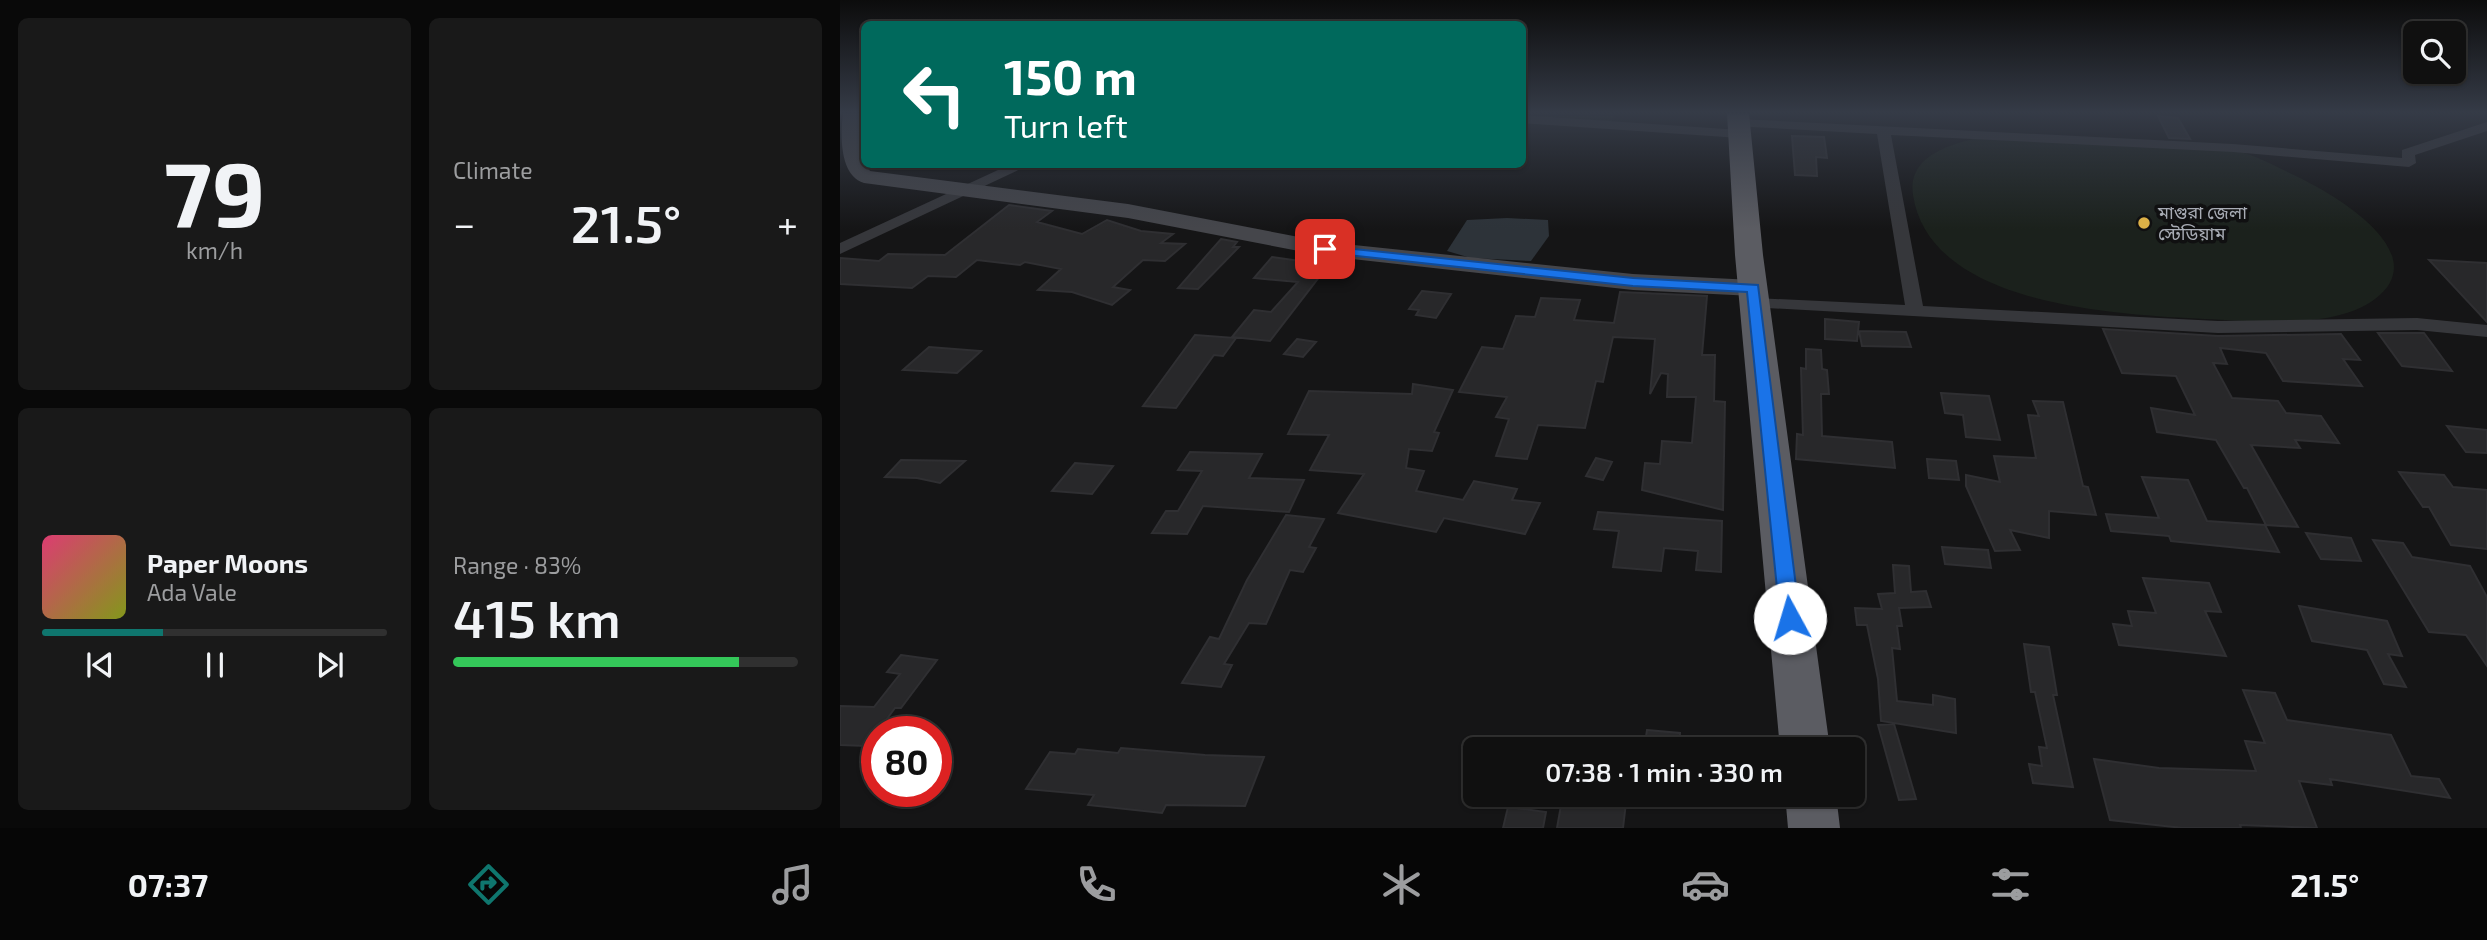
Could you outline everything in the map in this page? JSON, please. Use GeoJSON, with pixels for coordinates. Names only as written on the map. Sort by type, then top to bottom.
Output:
{"type":"FeatureCollection","features":[{"type":"Feature","properties":{"kind":"highway"},"geometry":{"type":"LineString","coordinates":[[1741,152],[1754,295],[1804,737]]}},
{"type":"Feature","properties":{"kind":"highway"},"geometry":{"type":"LineString","coordinates":[[1812,807],[1814,828]]}},
{"type":"Feature","properties":{"kind":"main road"},"geometry":{"type":"LineString","coordinates":[[846,152],[854,171],[864,177],[1128,211],[1325,249],[1754,295]]}},
{"type":"Feature","properties":{"kind":"street"},"geometry":{"type":"LineString","coordinates":[[1887,152],[1915,312]]}},
{"type":"Feature","properties":{"kind":"street"},"geometry":{"type":"LineString","coordinates":[[2276,152],[2409,163],[2407,153],[2410,152]]}},
{"type":"Feature","properties":{"kind":"street"},"geometry":{"type":"LineString","coordinates":[[840,248],[1015,168]]}},
{"type":"Feature","properties":{"kind":"street"},"geometry":{"type":"LineString","coordinates":[[1754,295],[1915,312],[2218,327],[2417,324],[2487,331]]}},
{"type":"Feature","properties":{"kind":"shaded area","name":"মাগুরা জেলা স্টেডিয়াম"},"geometry":{"type":"Polygon","coordinates":[[[1938,152],[2238,152],[2310,183],[2352,209],[2386,244],[2394,262],[2391,281],[2375,299],[2358,309],[2338,315],[2293,321],[2168,317],[2079,307],[2033,297],[1990,282],[1954,261],[1927,232],[1913,195],[1913,182],[1923,162],[1938,152]]]}},
{"type":"Feature","properties":{"kind":"shaded area"},"geometry":{"type":"Polygon","coordinates":[[[1467,220],[1548,220],[1549,236],[1531,261],[1471,258],[1447,251],[1467,220]]]}},
{"type":"Feature","properties":{"kind":"building"},"geometry":{"type":"Polygon","coordinates":[[[1793,152],[1826,152],[1827,158],[1816,157],[1817,176],[1795,175],[1793,152]]]}},
{"type":"Feature","properties":{"kind":"building"},"geometry":{"type":"Polygon","coordinates":[[[1009,205],[1052,211],[1037,222],[1082,234],[1107,220],[1141,231],[1173,234],[1161,243],[1185,244],[1165,261],[1143,260],[1113,287],[1130,290],[1112,305],[1072,292],[1038,290],[1061,269],[1025,262],[1020,265],[977,260],[956,277],[928,276],[912,288],[840,284],[840,258],[879,261],[888,254],[945,255],[1009,205]]]}},
{"type":"Feature","properties":{"kind":"building"},"geometry":{"type":"Polygon","coordinates":[[[1221,239],[1237,242],[1233,247],[1239,247],[1198,289],[1178,288],[1221,239]]]}},
{"type":"Feature","properties":{"kind":"building"},"geometry":{"type":"Polygon","coordinates":[[[1272,257],[1314,263],[1319,258],[1333,259],[1270,341],[1232,337],[1254,310],[1271,312],[1298,282],[1254,278],[1272,257]]]}},
{"type":"Feature","properties":{"kind":"building"},"geometry":{"type":"Polygon","coordinates":[[[2429,260],[2487,263],[2487,322],[2429,260]]]}},
{"type":"Feature","properties":{"kind":"building"},"geometry":{"type":"Polygon","coordinates":[[[1422,291],[1451,294],[1436,318],[1416,315],[1419,310],[1409,309],[1422,291]]]}},
{"type":"Feature","properties":{"kind":"building"},"geometry":{"type":"Polygon","coordinates":[[[1620,292],[1707,296],[1702,355],[1715,355],[1714,401],[1725,402],[1723,510],[1642,490],[1645,463],[1660,464],[1662,441],[1692,443],[1696,397],[1667,397],[1668,374],[1661,373],[1650,394],[1655,339],[1613,337],[1603,382],[1596,381],[1585,428],[1538,425],[1527,459],[1496,456],[1509,419],[1496,417],[1507,397],[1459,392],[1482,347],[1503,349],[1516,316],[1535,317],[1541,298],[1580,300],[1574,320],[1614,323],[1620,292]]]}},
{"type":"Feature","properties":{"kind":"building"},"geometry":{"type":"Polygon","coordinates":[[[1825,319],[1859,322],[1857,341],[1825,339],[1825,319]]]}},
{"type":"Feature","properties":{"kind":"building"},"geometry":{"type":"Polygon","coordinates":[[[2103,329],[2218,336],[2341,334],[2360,360],[2343,359],[2362,386],[2283,381],[2266,353],[2220,348],[2227,364],[2213,363],[2232,398],[2278,401],[2286,413],[2321,416],[2339,443],[2295,440],[2300,448],[2251,445],[2298,527],[2266,525],[2247,488],[2244,488],[2216,440],[2157,432],[2151,408],[2195,415],[2176,376],[2122,373],[2103,329]]]}},
{"type":"Feature","properties":{"kind":"building"},"geometry":{"type":"Polygon","coordinates":[[[1859,331],[1906,332],[1911,347],[1862,346],[1859,331]]]}},
{"type":"Feature","properties":{"kind":"building"},"geometry":{"type":"Polygon","coordinates":[[[2378,333],[2424,333],[2452,371],[2402,366],[2378,333]]]}},
{"type":"Feature","properties":{"kind":"building"},"geometry":{"type":"Polygon","coordinates":[[[1195,335],[1236,338],[1223,356],[1214,355],[1176,408],[1143,406],[1195,335]]]}},
{"type":"Feature","properties":{"kind":"building"},"geometry":{"type":"Polygon","coordinates":[[[1297,339],[1316,342],[1303,357],[1284,354],[1297,339]]]}},
{"type":"Feature","properties":{"kind":"building"},"geometry":{"type":"Polygon","coordinates":[[[929,347],[981,351],[957,373],[903,370],[929,347]]]}},
{"type":"Feature","properties":{"kind":"building"},"geometry":{"type":"Polygon","coordinates":[[[1806,349],[1821,350],[1822,369],[1827,370],[1829,394],[1821,394],[1822,436],[1892,442],[1895,468],[1796,459],[1797,434],[1803,435],[1801,368],[1806,369],[1806,349]]]}},
{"type":"Feature","properties":{"kind":"building"},"geometry":{"type":"Polygon","coordinates":[[[1413,384],[1453,390],[1434,432],[1439,433],[1432,451],[1409,449],[1406,468],[1424,471],[1416,491],[1463,500],[1474,481],[1517,489],[1512,500],[1540,503],[1525,534],[1444,518],[1436,532],[1338,513],[1364,474],[1310,470],[1329,435],[1288,434],[1309,391],[1412,394],[1413,384]]]}},
{"type":"Feature","properties":{"kind":"building"},"geometry":{"type":"Polygon","coordinates":[[[1941,393],[1989,396],[2000,440],[1966,437],[1963,415],[1945,413],[1941,393]]]}},
{"type":"Feature","properties":{"kind":"building"},"geometry":{"type":"Polygon","coordinates":[[[2033,401],[2063,402],[2083,486],[2088,487],[2096,515],[2049,511],[2049,538],[2010,530],[2020,550],[1995,551],[1966,486],[1966,475],[2000,482],[1994,456],[2036,458],[2028,415],[2039,416],[2033,401]]]}},
{"type":"Feature","properties":{"kind":"building"},"geometry":{"type":"Polygon","coordinates":[[[2447,426],[2487,430],[2487,453],[2466,452],[2447,426]]]}},
{"type":"Feature","properties":{"kind":"building"},"geometry":{"type":"Polygon","coordinates":[[[1190,452],[1262,454],[1249,478],[1304,480],[1289,512],[1203,506],[1187,534],[1152,533],[1166,511],[1178,511],[1202,471],[1178,470],[1190,452]]]}},
{"type":"Feature","properties":{"kind":"building"},"geometry":{"type":"Polygon","coordinates":[[[1596,458],[1612,462],[1603,480],[1586,476],[1596,458]]]}},
{"type":"Feature","properties":{"kind":"building"},"geometry":{"type":"Polygon","coordinates":[[[1927,459],[1956,461],[1959,480],[1929,478],[1927,459]]]}},
{"type":"Feature","properties":{"kind":"building"},"geometry":{"type":"Polygon","coordinates":[[[901,460],[965,461],[940,483],[917,478],[885,477],[901,460]]]}},
{"type":"Feature","properties":{"kind":"building"},"geometry":{"type":"Polygon","coordinates":[[[1075,463],[1113,466],[1092,494],[1052,491],[1075,463]]]}},
{"type":"Feature","properties":{"kind":"building"},"geometry":{"type":"Polygon","coordinates":[[[2399,472],[2444,475],[2453,487],[2487,490],[2487,549],[2451,545],[2429,507],[2423,507],[2399,472]]]}},
{"type":"Feature","properties":{"kind":"building"},"geometry":{"type":"Polygon","coordinates":[[[2142,477],[2188,480],[2207,521],[2265,525],[2279,552],[2171,541],[2169,536],[2111,531],[2106,514],[2159,518],[2142,477]]]}},
{"type":"Feature","properties":{"kind":"building"},"geometry":{"type":"Polygon","coordinates":[[[1598,512],[1722,521],[1721,572],[1696,570],[1698,551],[1664,548],[1661,571],[1613,567],[1619,531],[1594,529],[1598,512]]]}},
{"type":"Feature","properties":{"kind":"building"},"geometry":{"type":"Polygon","coordinates":[[[1286,515],[1324,519],[1309,547],[1316,548],[1303,572],[1290,570],[1266,624],[1249,623],[1224,664],[1232,665],[1221,687],[1182,683],[1210,637],[1219,639],[1247,580],[1286,515]]]}},
{"type":"Feature","properties":{"kind":"building"},"geometry":{"type":"Polygon","coordinates":[[[2306,533],[2351,538],[2361,561],[2321,559],[2306,533]]]}},
{"type":"Feature","properties":{"kind":"building"},"geometry":{"type":"Polygon","coordinates":[[[2373,540],[2403,543],[2412,557],[2470,566],[2487,597],[2487,666],[2466,635],[2429,632],[2373,540]]]}},
{"type":"Feature","properties":{"kind":"building"},"geometry":{"type":"Polygon","coordinates":[[[1942,547],[1988,550],[1991,568],[1945,564],[1942,547]]]}},
{"type":"Feature","properties":{"kind":"building"},"geometry":{"type":"Polygon","coordinates":[[[1893,565],[1909,566],[1911,592],[1926,591],[1931,607],[1899,608],[1902,626],[1897,626],[1900,649],[1892,648],[1897,701],[1933,705],[1933,695],[1955,699],[1956,733],[1881,721],[1878,679],[1867,625],[1857,625],[1855,608],[1882,609],[1878,594],[1895,593],[1893,565]]]}},
{"type":"Feature","properties":{"kind":"building"},"geometry":{"type":"Polygon","coordinates":[[[2143,578],[2209,583],[2221,612],[2205,611],[2226,656],[2119,645],[2113,624],[2132,626],[2128,611],[2156,613],[2143,578]]]}},
{"type":"Feature","properties":{"kind":"building"},"geometry":{"type":"Polygon","coordinates":[[[2299,606],[2387,621],[2402,656],[2388,654],[2406,687],[2384,684],[2367,650],[2312,641],[2299,606]]]}},
{"type":"Feature","properties":{"kind":"building"},"geometry":{"type":"Polygon","coordinates":[[[2024,644],[2049,647],[2057,695],[2053,695],[2073,787],[2033,783],[2029,764],[2042,766],[2039,747],[2047,748],[2035,692],[2031,692],[2024,644]]]}},
{"type":"Feature","properties":{"kind":"building"},"geometry":{"type":"Polygon","coordinates":[[[901,655],[937,660],[901,708],[895,708],[889,716],[861,716],[861,746],[840,745],[840,706],[874,707],[900,674],[887,672],[901,655]]]}},
{"type":"Feature","properties":{"kind":"building"},"geometry":{"type":"Polygon","coordinates":[[[2243,690],[2275,693],[2287,720],[2391,735],[2411,776],[2439,779],[2450,798],[2330,779],[2332,785],[2299,781],[2317,828],[2240,825],[2241,828],[2183,828],[2110,820],[2094,759],[2159,768],[2256,771],[2245,741],[2265,743],[2243,690]]]}},
{"type":"Feature","properties":{"kind":"building"},"geometry":{"type":"Polygon","coordinates":[[[1894,724],[1916,799],[1899,800],[1878,725],[1894,724]]]}},
{"type":"Feature","properties":{"kind":"building"},"geometry":{"type":"Polygon","coordinates":[[[1647,730],[1680,733],[1680,737],[1646,737],[1647,730]]]}},
{"type":"Feature","properties":{"kind":"building"},"geometry":{"type":"Polygon","coordinates":[[[1121,748],[1264,757],[1245,806],[1166,805],[1162,813],[1088,805],[1094,795],[1026,789],[1050,752],[1075,754],[1078,749],[1118,753],[1121,748]]]}},
{"type":"Feature","properties":{"kind":"building"},"geometry":{"type":"Polygon","coordinates":[[[1508,807],[1546,812],[1543,828],[1503,828],[1508,807]]]}},
{"type":"Feature","properties":{"kind":"building"},"geometry":{"type":"Polygon","coordinates":[[[1561,807],[1625,807],[1623,828],[1557,828],[1561,807]]]}},
{"type":"Feature","properties":{"kind":"place","name":"মাগুরা জেলা স্টেডিয়াম"},"geometry":{"type":"Point","coordinates":[2144,223]}},
{"type":"Feature","properties":{"kind":"route"},"geometry":{"type":"LineString","coordinates":[[1325,249],[1633,282],[1753,288],[1790,618]]}}]}
